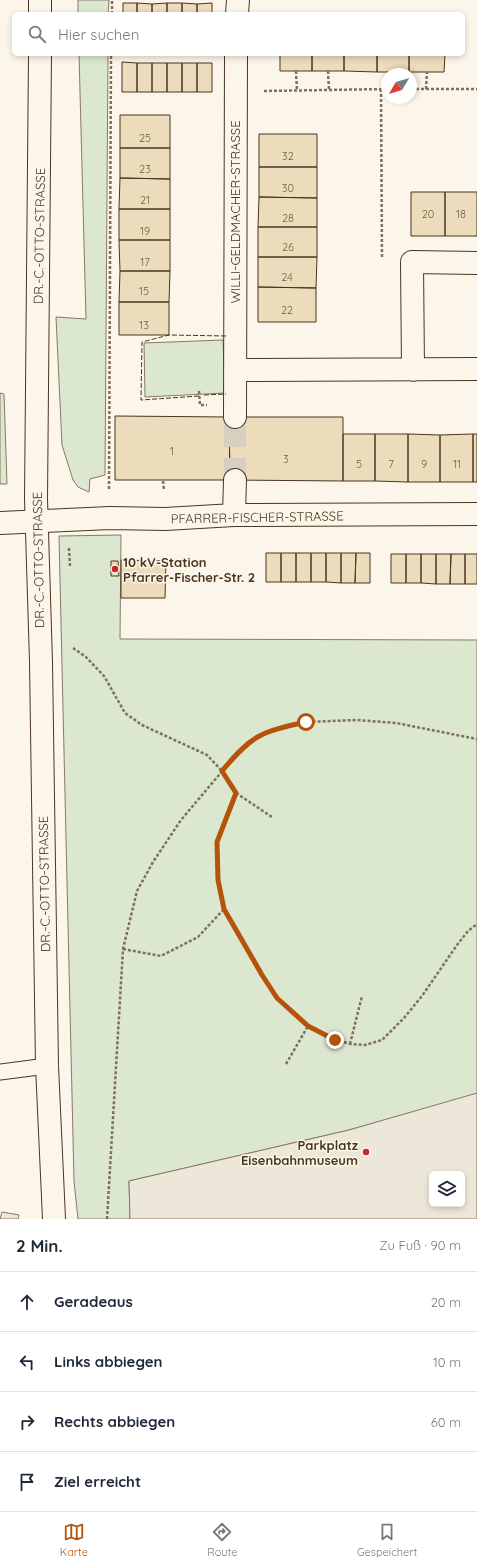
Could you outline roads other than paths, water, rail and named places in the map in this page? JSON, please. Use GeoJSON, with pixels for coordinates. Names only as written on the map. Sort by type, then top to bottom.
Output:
{"type":"FeatureCollection","features":[{"type":"Feature","properties":{"kind":"street"},"geometry":{"type":"LineString","coordinates":[[40,0],[40,12]]}},
{"type":"Feature","properties":{"kind":"street"},"geometry":{"type":"LineString","coordinates":[[237,12],[238,0]]}},
{"type":"Feature","properties":{"kind":"street","name":"DR.-C.-OTTO-STRASSE"},"geometry":{"type":"LineString","coordinates":[[40,56],[36,522],[41,662],[46,1066],[53,1218]]}},
{"type":"Feature","properties":{"kind":"street","name":"WILLI-GELDMACHER-STRASSE"},"geometry":{"type":"LineString","coordinates":[[235,417],[234,92],[236,56]]}},
{"type":"Feature","properties":{"kind":"street"},"geometry":{"type":"LineString","coordinates":[[413,370],[412,262],[477,263]]}},
{"type":"Feature","properties":{"kind":"street"},"geometry":{"type":"LineString","coordinates":[[236,370],[477,370]]}},
{"type":"Feature","properties":{"kind":"street"},"geometry":{"type":"LineString","coordinates":[[234,515],[235,480]]}},
{"type":"Feature","properties":{"kind":"street","name":"PFARRER-FISCHER-STRASSE"},"geometry":{"type":"LineString","coordinates":[[0,524],[110,518],[165,519],[234,515],[477,514]]}},
{"type":"Feature","properties":{"kind":"lane"},"geometry":{"type":"LineString","coordinates":[[0,1072],[46,1066]]}},
{"type":"Feature","properties":{"kind":"tunnel"},"geometry":{"type":"LineString","coordinates":[[235,417],[235,480]]}},
{"type":"Feature","properties":{"kind":"place","name":"10 kV-Station Pfarrer-Fischer-Str. 2"},"geometry":{"type":"Point","coordinates":[115,569]}},
{"type":"Feature","properties":{"kind":"place","name":"Parkplatz Eisenbahnmuseum"},"geometry":{"type":"Point","coordinates":[366,1152]}}]}
